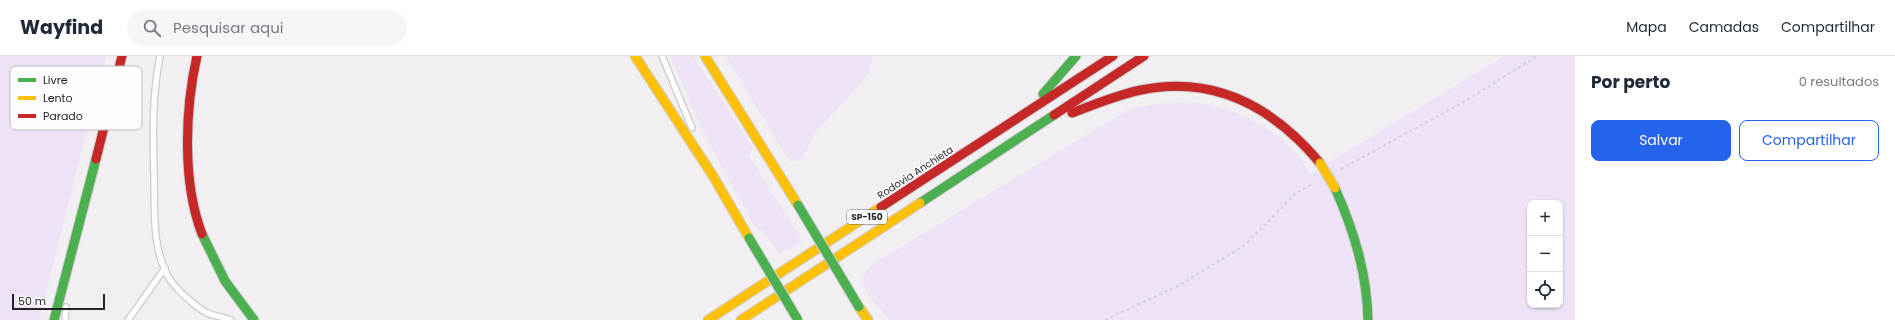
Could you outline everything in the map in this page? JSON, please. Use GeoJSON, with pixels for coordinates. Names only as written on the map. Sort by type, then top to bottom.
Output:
{"type":"FeatureCollection","features":[{"type":"Feature","properties":{"kind":"highway"},"geometry":{"type":"LineString","coordinates":[[119,66],[122,56]]}},
{"type":"Feature","properties":{"kind":"highway"},"geometry":{"type":"LineString","coordinates":[[197,56],[193,72],[189,134],[189,174],[193,207],[201,232],[236,304],[254,320]]}},
{"type":"Feature","properties":{"kind":"highway"},"geometry":{"type":"LineString","coordinates":[[635,56],[713,176],[798,320]]}},
{"type":"Feature","properties":{"kind":"highway"},"geometry":{"type":"LineString","coordinates":[[1026,113],[1076,56]]}},
{"type":"Feature","properties":{"kind":"highway","name":"Rodovia Anchieta"},"geometry":{"type":"LineString","coordinates":[[708,320],[1113,56]]}},
{"type":"Feature","properties":{"kind":"highway","name":"SP-150"},"geometry":{"type":"LineString","coordinates":[[741,320],[1144,56]]}},
{"type":"Feature","properties":{"kind":"highway"},"geometry":{"type":"LineString","coordinates":[[707,58],[868,320]]}},
{"type":"Feature","properties":{"kind":"highway"},"geometry":{"type":"LineString","coordinates":[[1037,126],[1134,91],[1174,86],[1195,87],[1219,92],[1261,108],[1292,130],[1320,163],[1335,188],[1347,213],[1360,254],[1366,284],[1368,320]]}},
{"type":"Feature","properties":{"kind":"highway"},"geometry":{"type":"LineString","coordinates":[[54,320],[103,130]]}},
{"type":"Feature","properties":{"kind":"lane"},"geometry":{"type":"LineString","coordinates":[[160,56],[154,90],[153,116],[156,228],[159,249],[171,281],[180,292],[205,312],[232,320],[235,314]]}},
{"type":"Feature","properties":{"kind":"lane"},"geometry":{"type":"LineString","coordinates":[[662,56],[695,134]]}},
{"type":"Feature","properties":{"kind":"lane"},"geometry":{"type":"LineString","coordinates":[[698,141],[713,176]]}},
{"type":"Feature","properties":{"kind":"lane"},"geometry":{"type":"LineString","coordinates":[[65,320],[71,255]]}},
{"type":"Feature","properties":{"kind":"lane"},"geometry":{"type":"LineString","coordinates":[[128,320],[165,268]]}},
{"type":"Feature","properties":{"kind":"lane"},"geometry":{"type":"LineString","coordinates":[[205,312],[209,320]]}},
{"type":"Feature","properties":{"kind":"shaded area"},"geometry":{"type":"Polygon","coordinates":[[[0,56],[106,56],[103,66],[10,66],[10,130],[87,130],[39,320],[0,320],[0,56]]]}},
{"type":"Feature","properties":{"kind":"shaded area"},"geometry":{"type":"Polygon","coordinates":[[[670,56],[693,56],[753,148],[749,156],[802,241],[779,254],[764,232],[754,226],[703,131],[670,56]]]}},
{"type":"Feature","properties":{"kind":"shaded area"},"geometry":{"type":"Polygon","coordinates":[[[726,56],[872,56],[871,65],[867,75],[850,96],[822,125],[812,139],[801,160],[790,162],[726,56]]]}},
{"type":"Feature","properties":{"kind":"shaded area"},"geometry":{"type":"Polygon","coordinates":[[[1504,56],[1575,56],[1575,320],[890,320],[871,299],[861,281],[871,265],[1128,110],[1151,105],[1174,103],[1197,104],[1219,108],[1240,115],[1261,125],[1280,138],[1297,154],[1310,174],[1504,56]]]}},
{"type":"Feature","properties":{"kind":"traffic: fast"},"geometry":{"type":"LineString","coordinates":[[1043,94],[1076,56]]}},
{"type":"Feature","properties":{"kind":"traffic: fast"},"geometry":{"type":"LineString","coordinates":[[920,203],[1054,115]]}},
{"type":"Feature","properties":{"kind":"traffic: fast"},"geometry":{"type":"LineString","coordinates":[[54,320],[96,159]]}},
{"type":"Feature","properties":{"kind":"traffic: fast"},"geometry":{"type":"LineString","coordinates":[[1335,188],[1354,236],[1365,286],[1368,320]]}},
{"type":"Feature","properties":{"kind":"traffic: fast"},"geometry":{"type":"LineString","coordinates":[[798,205],[859,307]]}},
{"type":"Feature","properties":{"kind":"traffic: fast"},"geometry":{"type":"LineString","coordinates":[[202,234],[225,281],[254,320]]}},
{"type":"Feature","properties":{"kind":"traffic: fast"},"geometry":{"type":"LineString","coordinates":[[749,238],[798,320]]}},
{"type":"Feature","properties":{"kind":"traffic: slow"},"geometry":{"type":"LineString","coordinates":[[635,56],[713,176],[749,238]]}},
{"type":"Feature","properties":{"kind":"traffic: slow"},"geometry":{"type":"LineString","coordinates":[[705,56],[798,205]]}},
{"type":"Feature","properties":{"kind":"traffic: slow"},"geometry":{"type":"LineString","coordinates":[[1320,163],[1335,188]]}},
{"type":"Feature","properties":{"kind":"traffic: slow"},"geometry":{"type":"LineString","coordinates":[[741,320],[920,203]]}},
{"type":"Feature","properties":{"kind":"traffic: slow"},"geometry":{"type":"LineString","coordinates":[[708,320],[881,207]]}},
{"type":"Feature","properties":{"kind":"traffic: slow"},"geometry":{"type":"LineString","coordinates":[[859,307],[868,320]]}},
{"type":"Feature","properties":{"kind":"traffic: jam"},"geometry":{"type":"LineString","coordinates":[[119,66],[122,56]]}},
{"type":"Feature","properties":{"kind":"traffic: jam"},"geometry":{"type":"LineString","coordinates":[[197,56],[188,122],[188,169],[191,192],[202,234]]}},
{"type":"Feature","properties":{"kind":"traffic: jam"},"geometry":{"type":"LineString","coordinates":[[881,207],[1113,56]]}},
{"type":"Feature","properties":{"kind":"traffic: jam"},"geometry":{"type":"LineString","coordinates":[[1054,115],[1144,56]]}},
{"type":"Feature","properties":{"kind":"traffic: jam"},"geometry":{"type":"LineString","coordinates":[[1072,113],[1115,97],[1141,90],[1168,87],[1194,87],[1218,92],[1241,100],[1263,112],[1283,126],[1302,143],[1320,163]]}},
{"type":"Feature","properties":{"kind":"traffic: jam"},"geometry":{"type":"LineString","coordinates":[[96,159],[103,130]]}}]}
